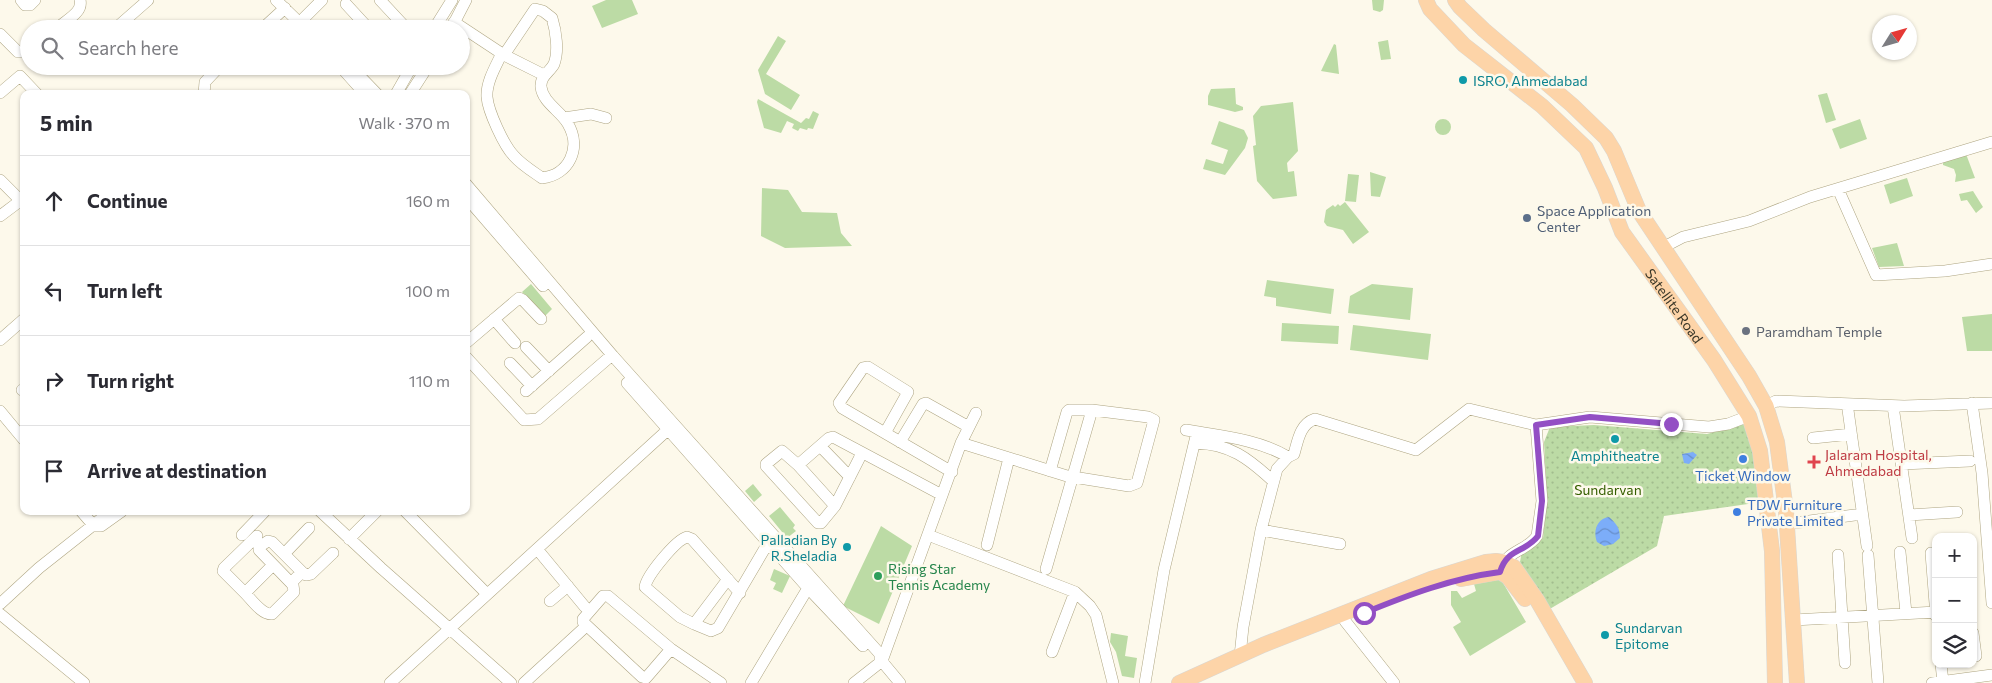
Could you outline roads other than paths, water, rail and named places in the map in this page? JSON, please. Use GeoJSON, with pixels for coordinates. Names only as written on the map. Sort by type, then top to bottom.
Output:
{"type":"FeatureCollection","features":[{"type":"Feature","properties":{"kind":"main road","name":"Satellite Road"},"geometry":{"type":"LineString","coordinates":[[1426,0],[1430,9],[1464,45],[1542,106],[1586,148],[1605,188],[1622,232],[1714,360],[1749,416],[1760,451],[1772,551],[1775,683]]}},
{"type":"Feature","properties":{"kind":"main road","name":"Satellite Road"},"geometry":{"type":"LineString","coordinates":[[1455,0],[1484,30],[1572,104],[1606,138],[1614,151],[1639,211],[1749,376],[1766,406],[1777,442],[1787,524],[1797,683]]}},
{"type":"Feature","properties":{"kind":"main road"},"geometry":{"type":"LineString","coordinates":[[1179,683],[1240,656],[1431,579],[1486,562],[1502,567],[1524,598],[1573,683]]}},
{"type":"Feature","properties":{"kind":"main road"},"geometry":{"type":"LineString","coordinates":[[1198,683],[1256,657],[1406,596],[1502,567],[1514,567],[1537,600],[1585,683]]}},
{"type":"Feature","properties":{"kind":"street"},"geometry":{"type":"LineString","coordinates":[[19,0],[26,5],[30,5],[35,0]]}},
{"type":"Feature","properties":{"kind":"street"},"geometry":{"type":"LineString","coordinates":[[67,20],[79,10],[80,0]]}},
{"type":"Feature","properties":{"kind":"street"},"geometry":{"type":"LineString","coordinates":[[125,20],[148,0]]}},
{"type":"Feature","properties":{"kind":"street"},"geometry":{"type":"LineString","coordinates":[[307,20],[322,0]]}},
{"type":"Feature","properties":{"kind":"street"},"geometry":{"type":"LineString","coordinates":[[380,0],[399,20]]}},
{"type":"Feature","properties":{"kind":"street"},"geometry":{"type":"LineString","coordinates":[[440,20],[452,0]]}},
{"type":"Feature","properties":{"kind":"street"},"geometry":{"type":"LineString","coordinates":[[456,20],[466,0]]}},
{"type":"Feature","properties":{"kind":"street"},"geometry":{"type":"LineString","coordinates":[[269,20],[283,2],[302,20]]}},
{"type":"Feature","properties":{"kind":"street"},"geometry":{"type":"LineString","coordinates":[[346,4],[361,20]]}},
{"type":"Feature","properties":{"kind":"street"},"geometry":{"type":"LineString","coordinates":[[536,4],[552,18],[555,28],[554,64],[544,75],[541,85],[543,92],[550,104],[568,123],[574,136],[572,158],[568,166],[558,174],[542,178],[513,155],[500,132],[487,96],[489,80],[503,54],[536,4]]}},
{"type":"Feature","properties":{"kind":"street"},"geometry":{"type":"LineString","coordinates":[[0,34],[20,52]]}},
{"type":"Feature","properties":{"kind":"street"},"geometry":{"type":"LineString","coordinates":[[470,36],[544,75]]}},
{"type":"Feature","properties":{"kind":"street"},"geometry":{"type":"LineString","coordinates":[[204,90],[205,82],[212,75]]}},
{"type":"Feature","properties":{"kind":"street"},"geometry":{"type":"LineString","coordinates":[[348,75],[361,90]]}},
{"type":"Feature","properties":{"kind":"street"},"geometry":{"type":"LineString","coordinates":[[359,75],[373,90]]}},
{"type":"Feature","properties":{"kind":"street"},"geometry":{"type":"LineString","coordinates":[[398,90],[405,75]]}},
{"type":"Feature","properties":{"kind":"street"},"geometry":{"type":"LineString","coordinates":[[413,90],[422,75]]}},
{"type":"Feature","properties":{"kind":"street"},"geometry":{"type":"LineString","coordinates":[[0,93],[20,76],[33,90]]}},
{"type":"Feature","properties":{"kind":"street"},"geometry":{"type":"LineString","coordinates":[[564,118],[591,114],[606,118]]}},
{"type":"Feature","properties":{"kind":"street"},"geometry":{"type":"LineString","coordinates":[[1662,248],[1683,237],[1749,221],[1810,197],[1992,142]]}},
{"type":"Feature","properties":{"kind":"street"},"geometry":{"type":"LineString","coordinates":[[0,180],[20,200]]}},
{"type":"Feature","properties":{"kind":"street"},"geometry":{"type":"LineString","coordinates":[[470,189],[609,357],[880,654],[881,660],[900,683]]}},
{"type":"Feature","properties":{"kind":"street"},"geometry":{"type":"LineString","coordinates":[[1838,189],[1876,275],[1945,271],[1992,264]]}},
{"type":"Feature","properties":{"kind":"street"},"geometry":{"type":"LineString","coordinates":[[470,202],[587,337],[609,357]]}},
{"type":"Feature","properties":{"kind":"street"},"geometry":{"type":"LineString","coordinates":[[0,216],[20,203]]}},
{"type":"Feature","properties":{"kind":"street"},"geometry":{"type":"LineString","coordinates":[[470,340],[519,298],[541,319]]}},
{"type":"Feature","properties":{"kind":"street"},"geometry":{"type":"LineString","coordinates":[[494,320],[549,371]]}},
{"type":"Feature","properties":{"kind":"street"},"geometry":{"type":"LineString","coordinates":[[0,340],[20,322]]}},
{"type":"Feature","properties":{"kind":"street"},"geometry":{"type":"LineString","coordinates":[[510,363],[529,388],[587,337]]}},
{"type":"Feature","properties":{"kind":"street"},"geometry":{"type":"LineString","coordinates":[[470,360],[524,420],[538,419],[609,357]]}},
{"type":"Feature","properties":{"kind":"street"},"geometry":{"type":"LineString","coordinates":[[885,433],[908,392],[868,367],[863,368],[839,402],[842,408],[952,472]]}},
{"type":"Feature","properties":{"kind":"street"},"geometry":{"type":"LineString","coordinates":[[1766,406],[1776,401],[1893,406],[1992,403]]}},
{"type":"Feature","properties":{"kind":"street"},"geometry":{"type":"LineString","coordinates":[[900,442],[923,404],[926,403],[969,427]]}},
{"type":"Feature","properties":{"kind":"street"},"geometry":{"type":"LineString","coordinates":[[1972,403],[1982,474],[1992,603]]}},
{"type":"Feature","properties":{"kind":"street"},"geometry":{"type":"LineString","coordinates":[[1893,406],[1912,538]]}},
{"type":"Feature","properties":{"kind":"street"},"geometry":{"type":"LineString","coordinates":[[961,444],[1009,458],[1050,471],[1067,476],[1134,486],[1137,483],[1154,422],[1153,418],[1092,410],[1069,410],[1050,471]]}},
{"type":"Feature","properties":{"kind":"street"},"geometry":{"type":"LineString","coordinates":[[1046,569],[1092,410]]}},
{"type":"Feature","properties":{"kind":"street"},"geometry":{"type":"LineString","coordinates":[[1240,656],[1249,590],[1273,481],[1277,469],[1294,454],[1300,431],[1308,421],[1315,419],[1416,450],[1470,410],[1536,425],[1590,417],[1709,427],[1728,424],[1749,416]]}},
{"type":"Feature","properties":{"kind":"street"},"geometry":{"type":"LineString","coordinates":[[1848,410],[1867,551],[1878,683]]}},
{"type":"Feature","properties":{"kind":"street"},"geometry":{"type":"LineString","coordinates":[[0,411],[20,435]]}},
{"type":"Feature","properties":{"kind":"street"},"geometry":{"type":"LineString","coordinates":[[854,683],[881,660],[961,444],[976,413]]}},
{"type":"Feature","properties":{"kind":"street"},"geometry":{"type":"LineString","coordinates":[[1502,567],[1514,553],[1534,541],[1538,536],[1542,501],[1536,425]]}},
{"type":"Feature","properties":{"kind":"street"},"geometry":{"type":"LineString","coordinates":[[671,427],[808,588],[875,658],[881,660]]}},
{"type":"Feature","properties":{"kind":"street"},"geometry":{"type":"LineString","coordinates":[[390,683],[671,427]]}},
{"type":"Feature","properties":{"kind":"street"},"geometry":{"type":"LineString","coordinates":[[1814,438],[1851,434]]}},
{"type":"Feature","properties":{"kind":"street"},"geometry":{"type":"LineString","coordinates":[[1193,435],[1255,443],[1272,448],[1288,458]]}},
{"type":"Feature","properties":{"kind":"street"},"geometry":{"type":"LineString","coordinates":[[1193,435],[1232,450],[1248,460],[1273,481]]}},
{"type":"Feature","properties":{"kind":"street"},"geometry":{"type":"LineString","coordinates":[[1145,683],[1164,570],[1193,435]]}},
{"type":"Feature","properties":{"kind":"street"},"geometry":{"type":"LineString","coordinates":[[798,465],[829,438],[833,437],[942,495]]}},
{"type":"Feature","properties":{"kind":"street"},"geometry":{"type":"LineString","coordinates":[[820,446],[850,477]]}},
{"type":"Feature","properties":{"kind":"street"},"geometry":{"type":"LineString","coordinates":[[835,506],[782,450],[766,464],[818,523],[835,506],[862,453]]}},
{"type":"Feature","properties":{"kind":"street"},"geometry":{"type":"LineString","coordinates":[[987,545],[1009,458]]}},
{"type":"Feature","properties":{"kind":"street"},"geometry":{"type":"LineString","coordinates":[[1902,464],[1970,461]]}},
{"type":"Feature","properties":{"kind":"street"},"geometry":{"type":"LineString","coordinates":[[1909,515],[1957,512]]}},
{"type":"Feature","properties":{"kind":"street"},"geometry":{"type":"LineString","coordinates":[[1787,524],[1862,514]]}},
{"type":"Feature","properties":{"kind":"street"},"geometry":{"type":"LineString","coordinates":[[84,515],[94,526],[101,526],[116,515]]}},
{"type":"Feature","properties":{"kind":"street"},"geometry":{"type":"LineString","coordinates":[[0,604],[39,568],[106,515]]}},
{"type":"Feature","properties":{"kind":"street"},"geometry":{"type":"LineString","coordinates":[[253,536],[259,550],[293,585],[294,592],[272,614],[263,611],[223,571],[253,536],[263,515]]}},
{"type":"Feature","properties":{"kind":"street"},"geometry":{"type":"LineString","coordinates":[[324,515],[449,629],[497,679],[511,683]]}},
{"type":"Feature","properties":{"kind":"street"},"geometry":{"type":"LineString","coordinates":[[349,539],[373,515]]}},
{"type":"Feature","properties":{"kind":"street"},"geometry":{"type":"LineString","coordinates":[[410,515],[487,594]]}},
{"type":"Feature","properties":{"kind":"street"},"geometry":{"type":"LineString","coordinates":[[284,554],[309,528]]}},
{"type":"Feature","properties":{"kind":"street"},"geometry":{"type":"LineString","coordinates":[[1261,530],[1340,544]]}},
{"type":"Feature","properties":{"kind":"street"},"geometry":{"type":"LineString","coordinates":[[928,535],[1075,592],[1090,606],[1096,615],[1113,683]]}},
{"type":"Feature","properties":{"kind":"street"},"geometry":{"type":"LineString","coordinates":[[253,536],[272,542],[306,574],[311,574],[333,553]]}},
{"type":"Feature","properties":{"kind":"street"},"geometry":{"type":"LineString","coordinates":[[740,593],[692,538],[687,537],[676,544],[649,577],[645,587],[680,617],[702,629],[716,630],[740,593],[768,543]]}},
{"type":"Feature","properties":{"kind":"street"},"geometry":{"type":"LineString","coordinates":[[537,549],[585,606]]}},
{"type":"Feature","properties":{"kind":"street"},"geometry":{"type":"LineString","coordinates":[[1900,552],[1906,614]]}},
{"type":"Feature","properties":{"kind":"street"},"geometry":{"type":"LineString","coordinates":[[1931,553],[1933,578]]}},
{"type":"Feature","properties":{"kind":"street"},"geometry":{"type":"LineString","coordinates":[[1838,555],[1845,663]]}},
{"type":"Feature","properties":{"kind":"street"},"geometry":{"type":"LineString","coordinates":[[245,593],[273,565]]}},
{"type":"Feature","properties":{"kind":"street"},"geometry":{"type":"LineString","coordinates":[[291,583],[302,572]]}},
{"type":"Feature","properties":{"kind":"street"},"geometry":{"type":"LineString","coordinates":[[694,624],[728,579]]}},
{"type":"Feature","properties":{"kind":"street"},"geometry":{"type":"LineString","coordinates":[[550,601],[568,586]]}},
{"type":"Feature","properties":{"kind":"street"},"geometry":{"type":"LineString","coordinates":[[751,683],[808,588]]}},
{"type":"Feature","properties":{"kind":"street"},"geometry":{"type":"LineString","coordinates":[[1052,652],[1075,592]]}},
{"type":"Feature","properties":{"kind":"street"},"geometry":{"type":"LineString","coordinates":[[671,649],[646,678],[642,677],[583,619],[603,596],[608,596],[671,649],[721,683]]}},
{"type":"Feature","properties":{"kind":"street"},"geometry":{"type":"LineString","coordinates":[[1794,620],[1932,612]]}},
{"type":"Feature","properties":{"kind":"street"},"geometry":{"type":"LineString","coordinates":[[0,614],[84,683]]}},
{"type":"Feature","properties":{"kind":"street"},"geometry":{"type":"LineString","coordinates":[[1345,621],[1394,683]]}},
{"type":"Feature","properties":{"kind":"street"},"geometry":{"type":"LineString","coordinates":[[524,683],[583,629]]}},
{"type":"Feature","properties":{"kind":"street"},"geometry":{"type":"LineString","coordinates":[[1940,668],[1937,682],[1992,675]]}},
{"type":"Feature","properties":{"kind":"water"},"geometry":{"type":"Polygon","coordinates":[[[1693,452],[1697,455],[1689,464],[1684,463],[1682,454],[1693,452]]]}},
{"type":"Feature","properties":{"kind":"water"},"geometry":{"type":"Polygon","coordinates":[[[1609,517],[1617,526],[1620,538],[1613,544],[1604,546],[1597,542],[1595,534],[1598,523],[1609,517]]]}},
{"type":"Feature","properties":{"kind":"place","name":"ISRO, Ahmedabad"},"geometry":{"type":"Point","coordinates":[1463,80]}},
{"type":"Feature","properties":{"kind":"place","name":"Space Application Center"},"geometry":{"type":"Point","coordinates":[1527,218]}},
{"type":"Feature","properties":{"kind":"place","name":"Paramdham Temple"},"geometry":{"type":"Point","coordinates":[1746,331]}},
{"type":"Feature","properties":{"kind":"place","name":"Amphitheatre"},"geometry":{"type":"Point","coordinates":[1615,439]}},
{"type":"Feature","properties":{"kind":"place","name":"Ticket Window"},"geometry":{"type":"Point","coordinates":[1743,459]}},
{"type":"Feature","properties":{"kind":"place","name":"Jalaram Hospital, Ahmedabad"},"geometry":{"type":"Point","coordinates":[1814,462]}},
{"type":"Feature","properties":{"kind":"place","name":"TDW Furniture Private Limited"},"geometry":{"type":"Point","coordinates":[1737,512]}},
{"type":"Feature","properties":{"kind":"place","name":"Palladian By R.Sheladia"},"geometry":{"type":"Point","coordinates":[847,547]}},
{"type":"Feature","properties":{"kind":"place","name":"Rising Star Tennis Academy"},"geometry":{"type":"Point","coordinates":[878,576]}},
{"type":"Feature","properties":{"kind":"place","name":"Sundarvan Epitome"},"geometry":{"type":"Point","coordinates":[1605,635]}},
{"type":"Feature","properties":{"kind":"park label","name":"Sundarvan"},"geometry":{"type":"Point","coordinates":[1608,489]}}]}
